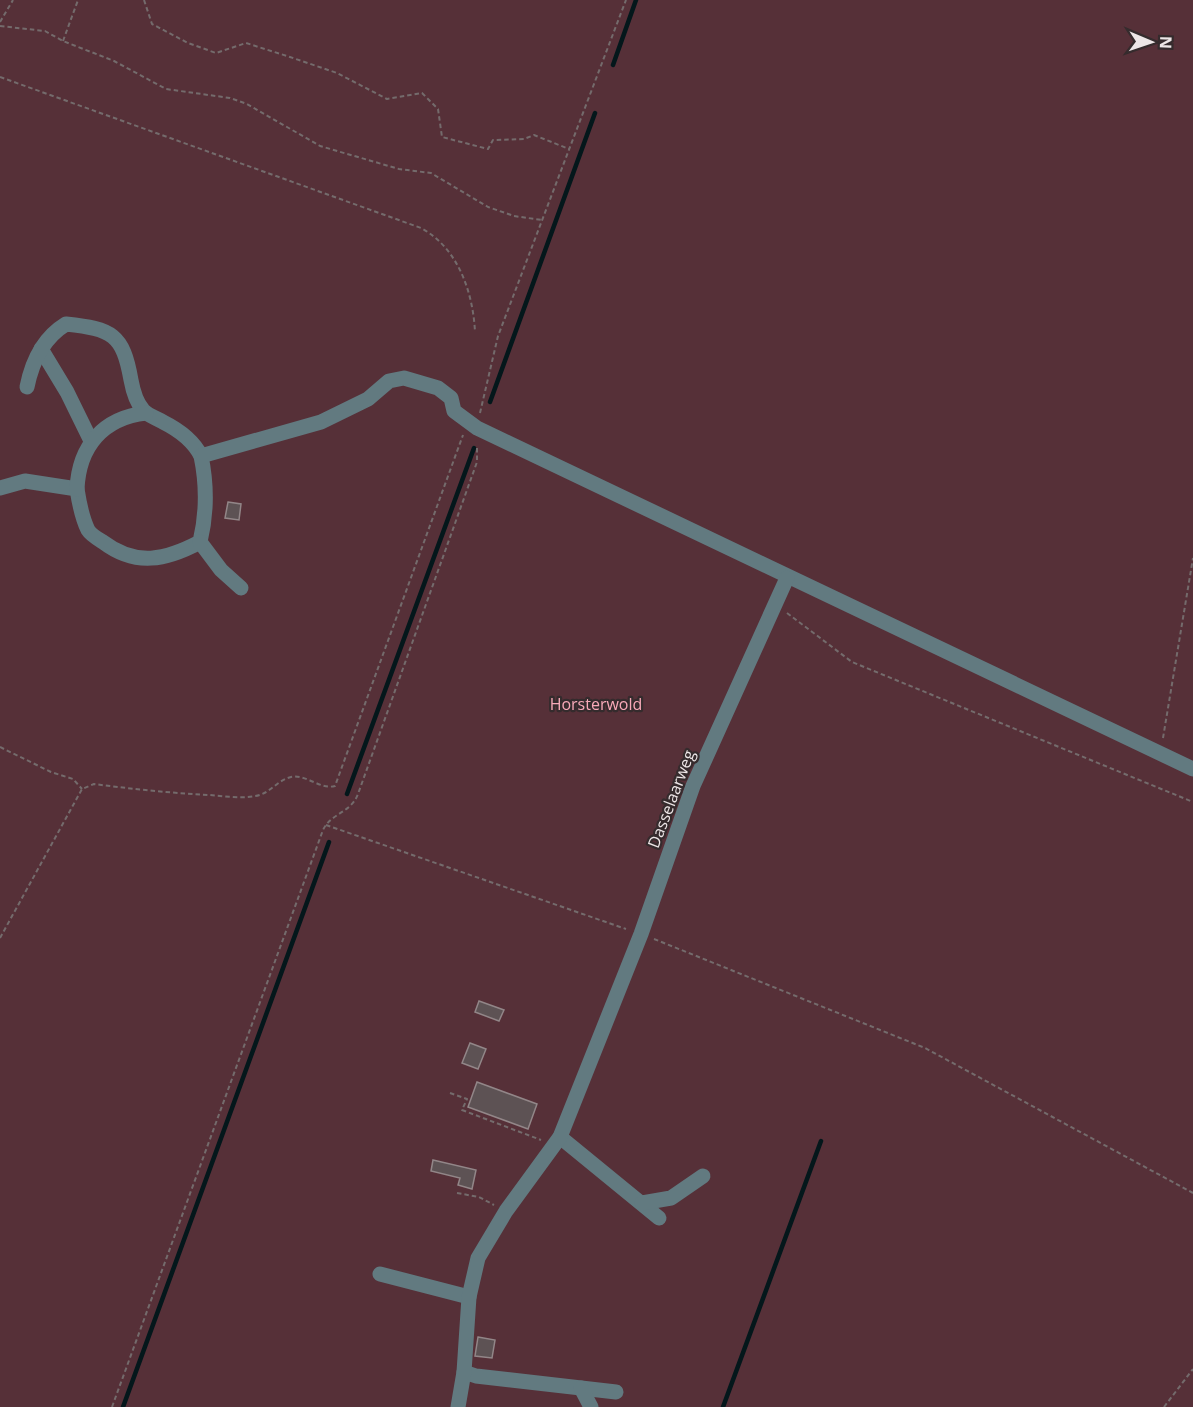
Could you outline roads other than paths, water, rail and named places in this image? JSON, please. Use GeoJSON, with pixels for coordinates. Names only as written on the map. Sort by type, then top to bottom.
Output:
{"type":"FeatureCollection","features":[{"type":"Feature","properties":{"kind":"street"},"geometry":{"type":"LineString","coordinates":[[27,387],[29,373],[41,350],[52,333],[66,324],[99,330],[113,337],[128,358],[133,390],[138,404],[146,413],[184,435],[195,445],[201,456],[206,505],[200,542],[221,570],[241,588]]}},
{"type":"Feature","properties":{"kind":"street"},"geometry":{"type":"LineString","coordinates":[[41,350],[67,392],[91,441]]}},
{"type":"Feature","properties":{"kind":"street"},"geometry":{"type":"LineString","coordinates":[[201,456],[321,422],[368,399],[389,381],[404,378],[438,388],[451,398],[454,411],[472,425],[787,578],[1193,769]]}},
{"type":"Feature","properties":{"kind":"street"},"geometry":{"type":"LineString","coordinates":[[146,413],[129,415],[113,421],[91,441],[83,454],[77,489],[89,531],[110,548],[135,557],[157,558],[179,554],[200,542]]}},
{"type":"Feature","properties":{"kind":"street"},"geometry":{"type":"LineString","coordinates":[[0,488],[25,481],[77,489]]}},
{"type":"Feature","properties":{"kind":"street","name":"Dasselaarweg"},"geometry":{"type":"LineString","coordinates":[[458,1407],[464,1372],[469,1297],[478,1258],[506,1211],[557,1141],[601,1038],[641,934],[693,786],[787,578]]}},
{"type":"Feature","properties":{"kind":"street"},"geometry":{"type":"LineString","coordinates":[[557,1141],[659,1218]]}},
{"type":"Feature","properties":{"kind":"street"},"geometry":{"type":"LineString","coordinates":[[642,1203],[671,1198],[703,1176]]}},
{"type":"Feature","properties":{"kind":"street"},"geometry":{"type":"LineString","coordinates":[[380,1274],[469,1297]]}},
{"type":"Feature","properties":{"kind":"street"},"geometry":{"type":"LineString","coordinates":[[464,1372],[476,1376],[616,1392]]}},
{"type":"Feature","properties":{"kind":"street"},"geometry":{"type":"LineString","coordinates":[[580,1388],[591,1407]]}},
{"type":"Feature","properties":{"kind":"waterway"},"geometry":{"type":"LineString","coordinates":[[613,65],[636,0]]}},
{"type":"Feature","properties":{"kind":"waterway"},"geometry":{"type":"LineString","coordinates":[[490,402],[595,113]]}},
{"type":"Feature","properties":{"kind":"waterway"},"geometry":{"type":"LineString","coordinates":[[347,794],[474,448]]}},
{"type":"Feature","properties":{"kind":"waterway"},"geometry":{"type":"LineString","coordinates":[[123,1407],[329,842]]}},
{"type":"Feature","properties":{"kind":"waterway"},"geometry":{"type":"LineString","coordinates":[[723,1407],[821,1141]]}},
{"type":"Feature","properties":{"kind":"park label","name":"Horsterwold"},"geometry":{"type":"Point","coordinates":[596,704]}}]}
